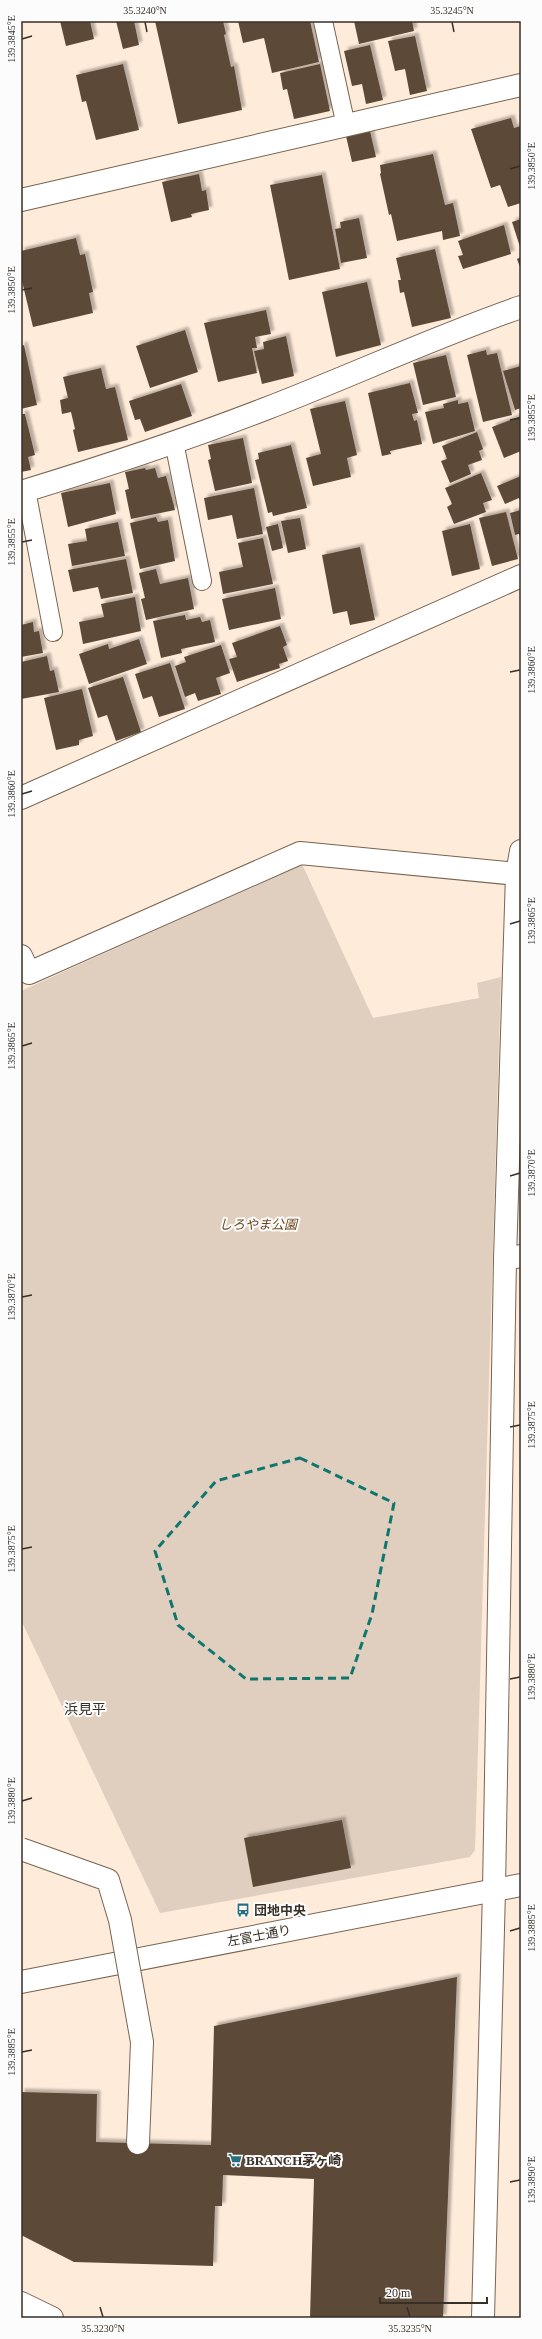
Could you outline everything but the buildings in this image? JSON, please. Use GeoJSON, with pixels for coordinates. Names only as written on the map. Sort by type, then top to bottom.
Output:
{"type":"FeatureCollection","features":[{"type":"Feature","properties":{"kind":"street"},"geometry":{"type":"LineString","coordinates":[[21,200],[521,85]]}},
{"type":"Feature","properties":{"kind":"street"},"geometry":{"type":"LineString","coordinates":[[23,491],[174,442],[265,409],[464,327],[521,307]]}},
{"type":"Feature","properties":{"kind":"street"},"geometry":{"type":"LineString","coordinates":[[21,798],[521,576]]}},
{"type":"Feature","properties":{"kind":"street"},"geometry":{"type":"LineString","coordinates":[[482,2318],[513,1257],[518,874],[521,851]]}},
{"type":"Feature","properties":{"kind":"street"},"geometry":{"type":"LineString","coordinates":[[21,956],[29,973],[300,853],[518,874]]}},
{"type":"Feature","properties":{"kind":"street"},"geometry":{"type":"LineString","coordinates":[[21,1849],[108,1880],[120,1920],[142,2042],[138,2143]]}},
{"type":"Feature","properties":{"kind":"street","name":"左富士通り"},"geometry":{"type":"LineString","coordinates":[[21,1982],[521,1885]]}},
{"type":"Feature","properties":{"kind":"street"},"geometry":{"type":"LineString","coordinates":[[21,2303],[52,2318]]}},
{"type":"Feature","properties":{"kind":"lane"},"geometry":{"type":"LineString","coordinates":[[323,21],[346,126]]}},
{"type":"Feature","properties":{"kind":"lane"},"geometry":{"type":"LineString","coordinates":[[174,442],[202,581]]}},
{"type":"Feature","properties":{"kind":"lane"},"geometry":{"type":"LineString","coordinates":[[23,491],[53,632]]}},
{"type":"Feature","properties":{"kind":"highlighted area"},"geometry":{"type":"Polygon","coordinates":[[[300,1458],[394,1503],[372,1614],[350,1678],[246,1679],[178,1625],[155,1551],[216,1481],[300,1458]]]}},
{"type":"Feature","properties":{"kind":"green space","name":"しろやま公園"},"geometry":{"type":"Polygon","coordinates":[[[302,864],[373,1018],[479,998],[477,983],[501,977],[475,1850],[470,1857],[160,1913],[21,1620],[21,991],[302,864]]]}},
{"type":"Feature","properties":{"kind":"place","name":"団地中央"},"geometry":{"type":"Point","coordinates":[243,1910]}},
{"type":"Feature","properties":{"kind":"place","name":"BRANCH茅ヶ崎"},"geometry":{"type":"Point","coordinates":[235,2160]}},
{"type":"Feature","properties":{"kind":"district","name":"浜見平"},"geometry":{"type":"Point","coordinates":[85,1709]}}]}
